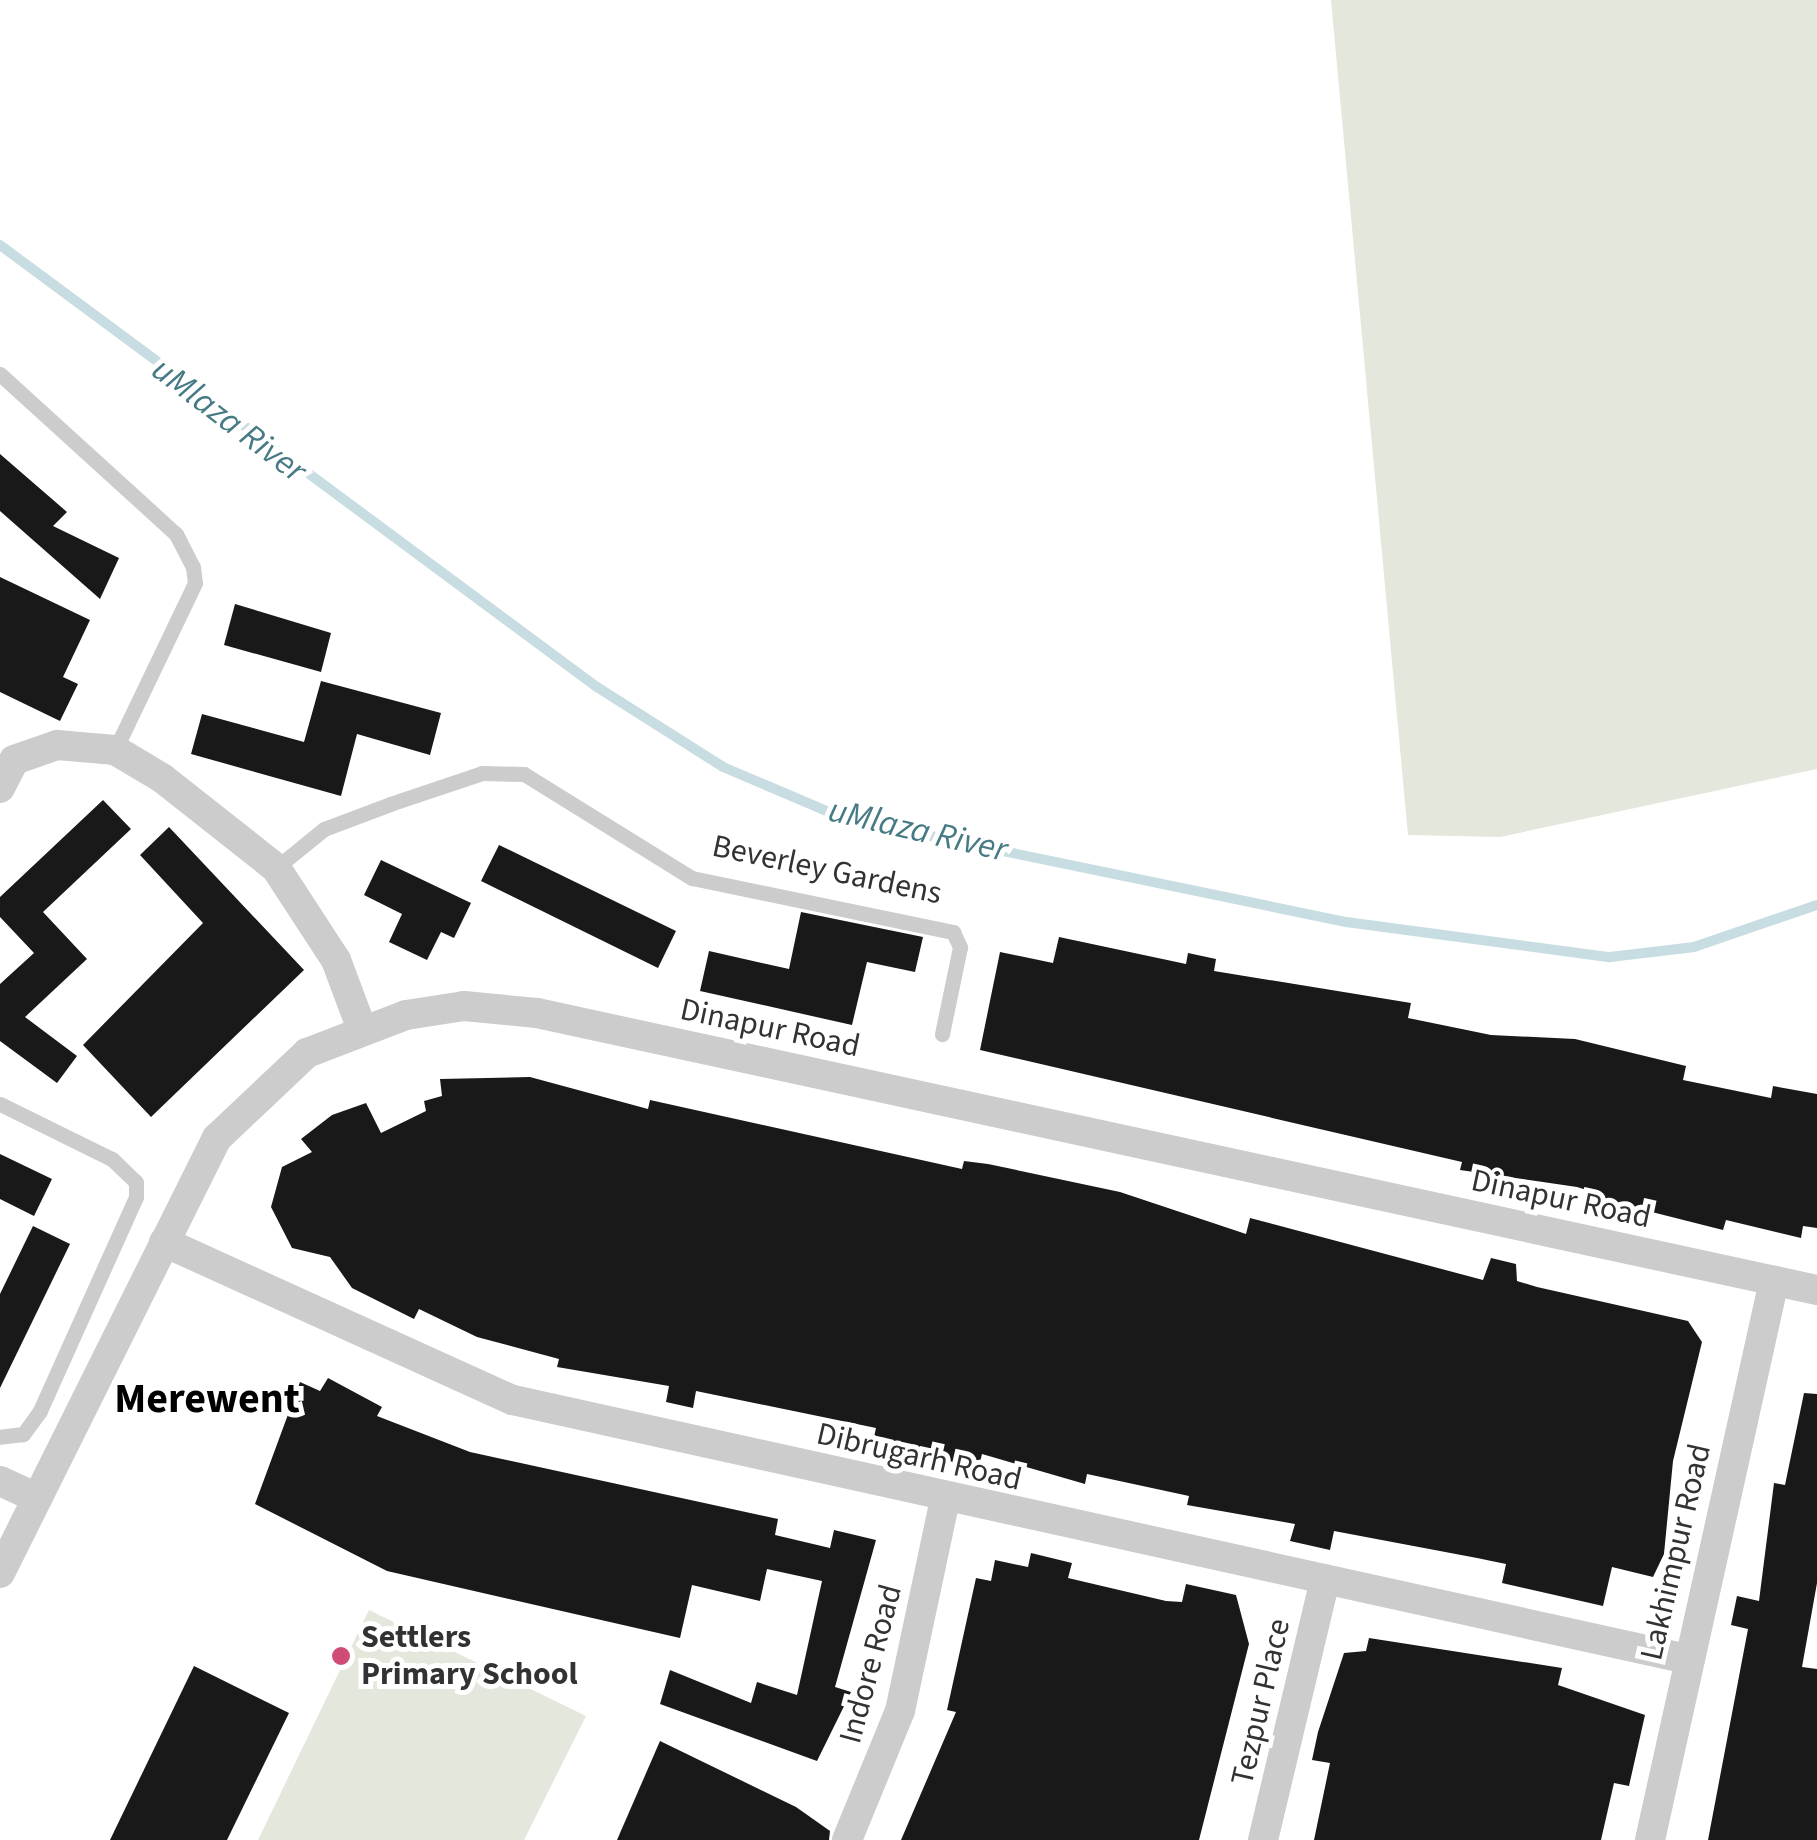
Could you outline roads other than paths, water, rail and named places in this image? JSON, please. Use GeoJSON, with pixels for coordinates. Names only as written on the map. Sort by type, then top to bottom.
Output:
{"type":"FeatureCollection","features":[{"type":"Feature","properties":{"kind":"street"},"geometry":{"type":"LineString","coordinates":[[4,767],[57,745],[114,750],[200,803],[276,868],[336,960],[361,1027]]}},
{"type":"Feature","properties":{"kind":"street","name":"Dinapur Road"},"geometry":{"type":"LineString","coordinates":[[0,1573],[217,1138],[307,1053],[361,1027],[464,1006],[538,1014],[1817,1290]]}},
{"type":"Feature","properties":{"kind":"street","name":"Dibrugarh Road"},"geometry":{"type":"LineString","coordinates":[[164,1242],[513,1400],[946,1500],[1686,1659]]}},
{"type":"Feature","properties":{"kind":"street","name":"Lakhimpur Road"},"geometry":{"type":"LineString","coordinates":[[1650,1840],[1686,1659],[1774,1281]]}},
{"type":"Feature","properties":{"kind":"street"},"geometry":{"type":"LineString","coordinates":[[0,1481],[37,1498]]}},
{"type":"Feature","properties":{"kind":"street","name":"Indore Road"},"geometry":{"type":"LineString","coordinates":[[846,1840],[900,1711],[946,1500]]}},
{"type":"Feature","properties":{"kind":"street","name":"Tezpur Place"},"geometry":{"type":"LineString","coordinates":[[1263,1840],[1325,1580]]}},
{"type":"Feature","properties":{"kind":"lane"},"geometry":{"type":"LineString","coordinates":[[0,374],[176,534],[193,566],[195,583],[114,750]]}},
{"type":"Feature","properties":{"kind":"lane","name":"Beverley Gardens"},"geometry":{"type":"LineString","coordinates":[[276,868],[324,829],[482,773],[524,774],[692,878],[953,932],[960,947],[942,1034]]}},
{"type":"Feature","properties":{"kind":"lane"},"geometry":{"type":"LineString","coordinates":[[0,1104],[129,1172],[136,1197],[40,1411],[22,1434],[0,1436]]}},
{"type":"Feature","properties":{"kind":"waterway","name":"uMlaza River"},"geometry":{"type":"LineString","coordinates":[[0,245],[597,687],[723,767],[843,818],[1346,922],[1610,957],[1694,947],[1817,905]]}},
{"type":"Feature","properties":{"kind":"place","name":"Settlers Primary School"},"geometry":{"type":"Point","coordinates":[341,1656]}},
{"type":"Feature","properties":{"kind":"district","name":"Merewent"},"geometry":{"type":"Point","coordinates":[207,1399]}}]}
